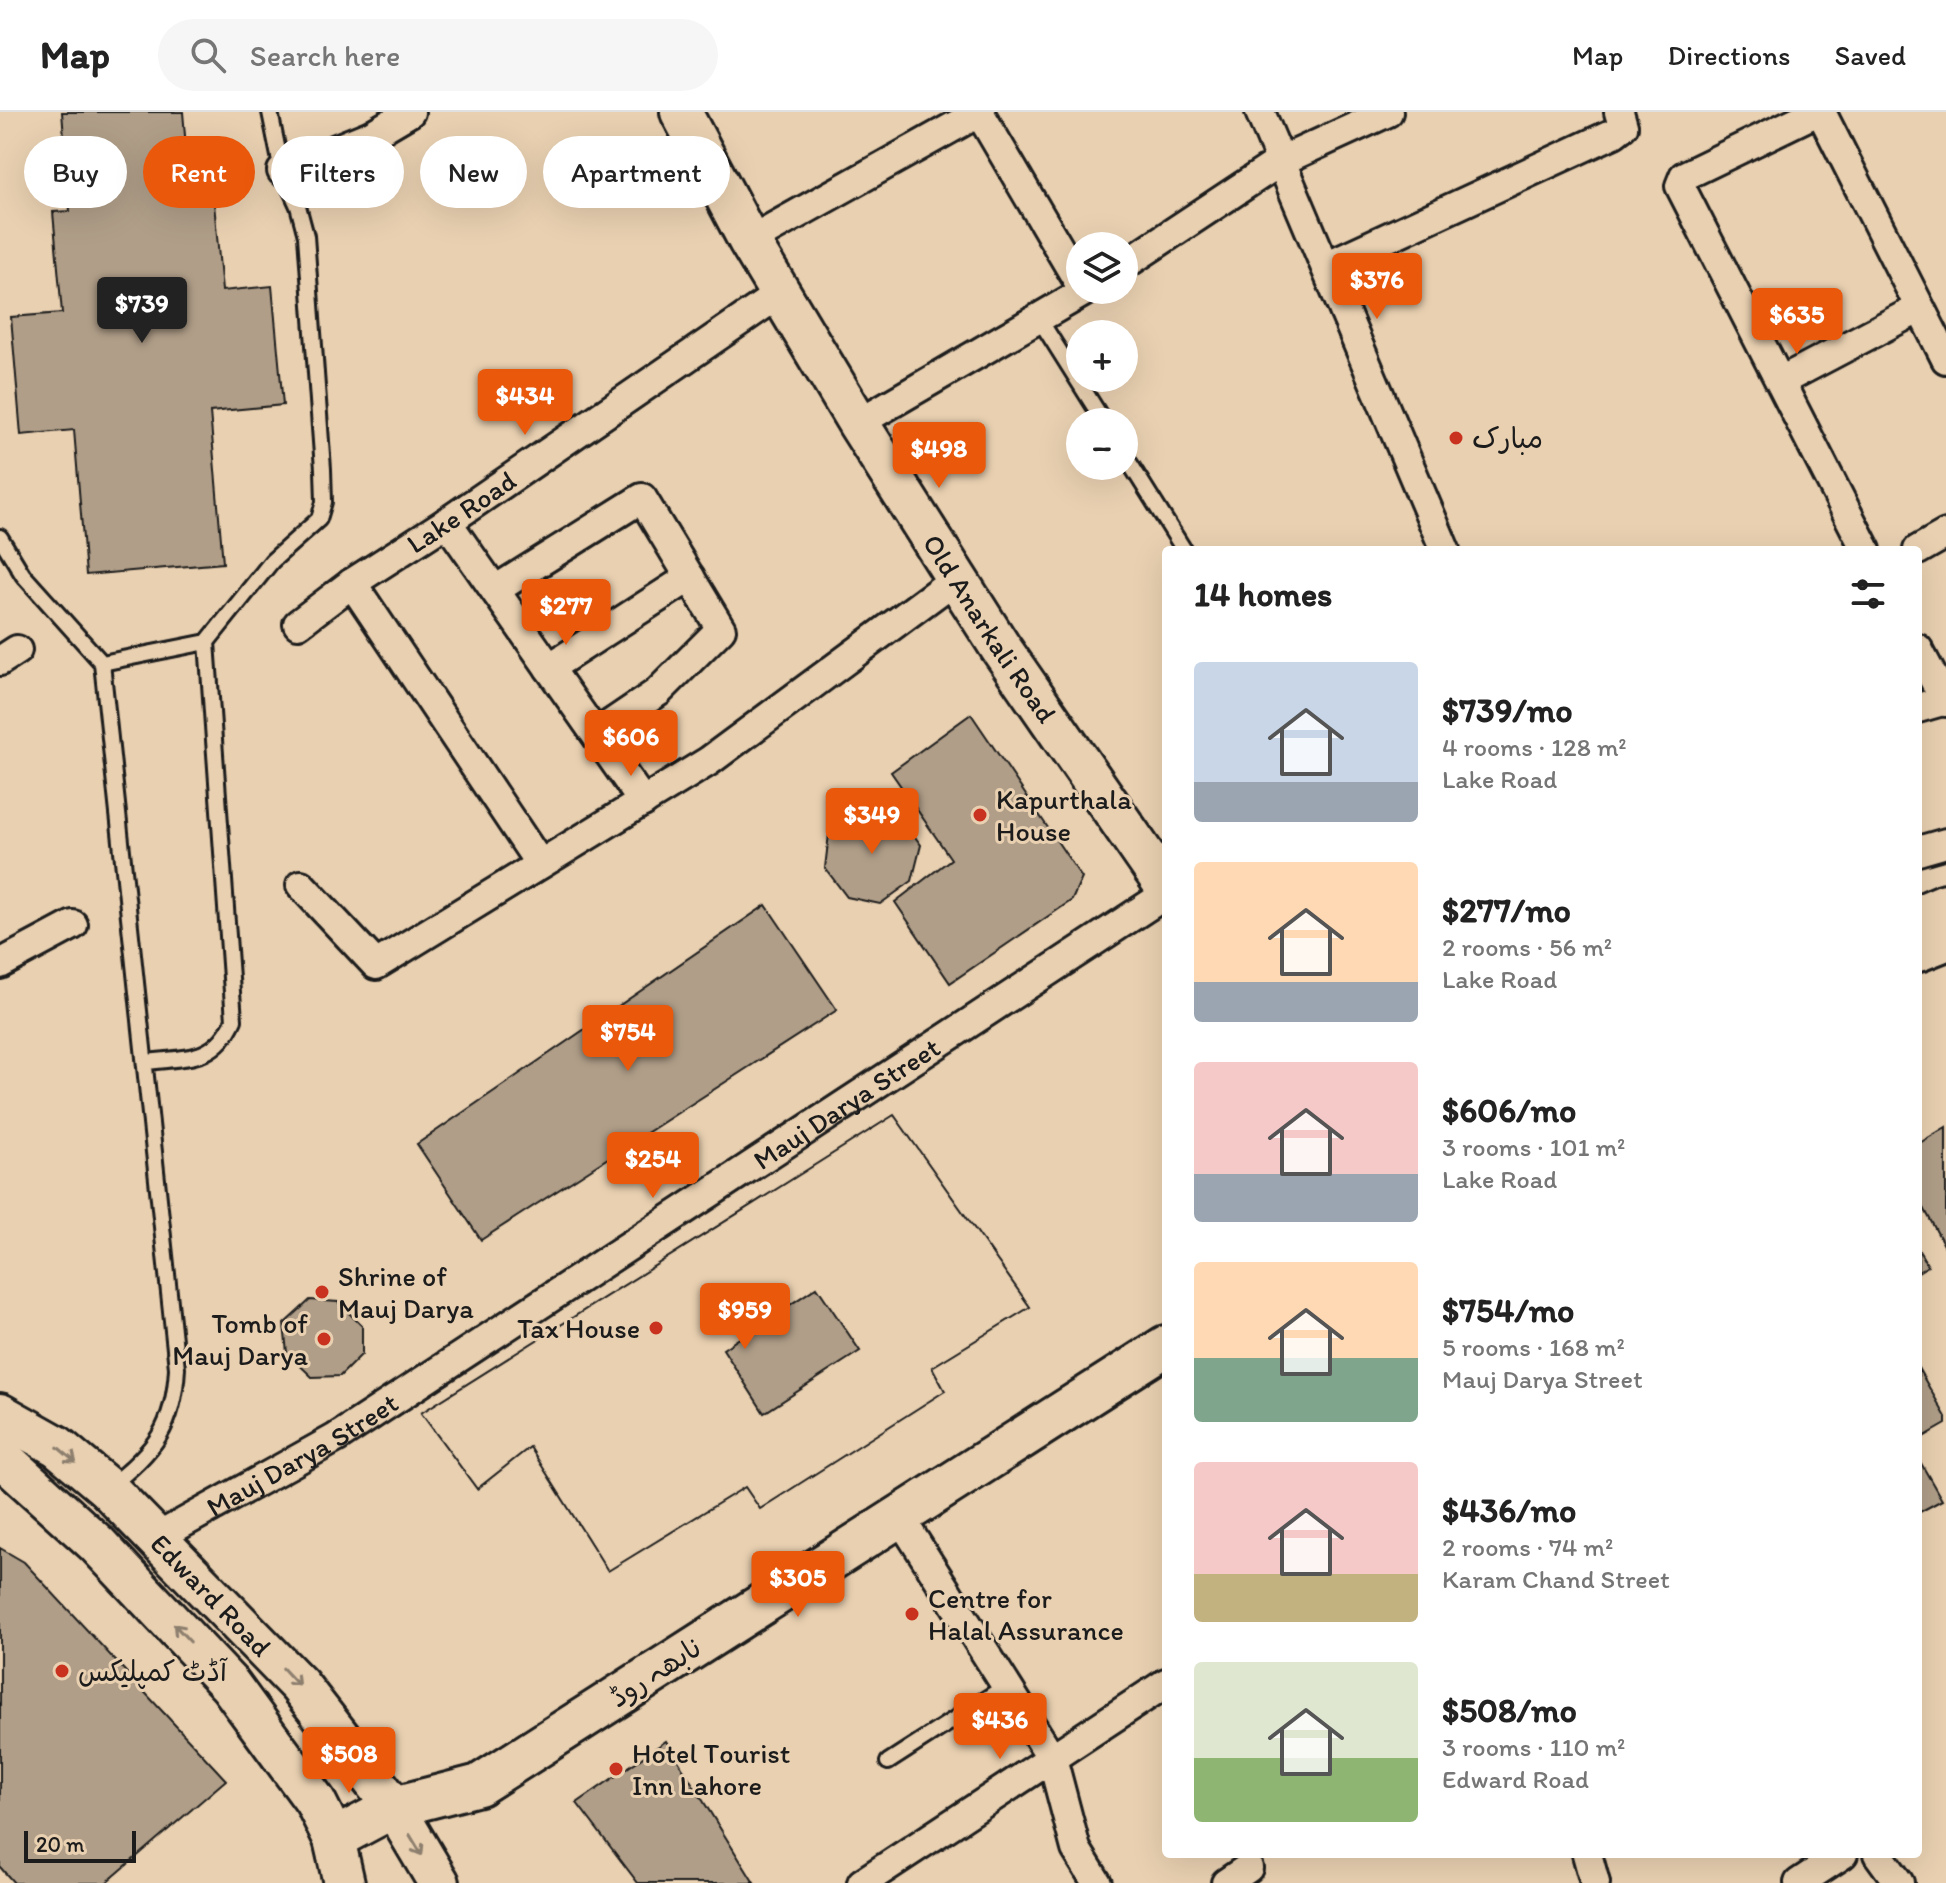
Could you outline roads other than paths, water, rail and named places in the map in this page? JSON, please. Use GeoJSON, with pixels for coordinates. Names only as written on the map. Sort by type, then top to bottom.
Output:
{"type":"FeatureCollection","features":[{"type":"Feature","properties":{"kind":"main road","name":"Old Anarkali Road"},"geometry":{"type":"LineString","coordinates":[[681,112],[749,241],[858,423],[1000,647],[1162,881]]}},
{"type":"Feature","properties":{"kind":"main road"},"geometry":{"type":"LineString","coordinates":[[1922,914],[1946,904]]}},
{"type":"Feature","properties":{"kind":"main road"},"geometry":{"type":"LineString","coordinates":[[1922,949],[1946,940]]}},
{"type":"Feature","properties":{"kind":"main road","name":"نابھہ روڈ"},"geometry":{"type":"LineString","coordinates":[[334,1839],[394,1807],[479,1785],[1162,1349]]}},
{"type":"Feature","properties":{"kind":"main road","name":"Edward Road"},"geometry":{"type":"LineString","coordinates":[[0,1414],[57,1446],[107,1488],[299,1685],[394,1807],[439,1883]]}},
{"type":"Feature","properties":{"kind":"main road"},"geometry":{"type":"LineString","coordinates":[[0,1456],[97,1544],[230,1685],[315,1801],[334,1839],[344,1883]]}},
{"type":"Feature","properties":{"kind":"street"},"geometry":{"type":"LineString","coordinates":[[369,136],[410,112]]}},
{"type":"Feature","properties":{"kind":"street"},"geometry":{"type":"LineString","coordinates":[[749,241],[980,112],[1066,258]]}},
{"type":"Feature","properties":{"kind":"street"},"geometry":{"type":"LineString","coordinates":[[1260,112],[1443,546]]}},
{"type":"Feature","properties":{"kind":"street"},"geometry":{"type":"LineString","coordinates":[[1138,256],[1281,161],[1388,112]]}},
{"type":"Feature","properties":{"kind":"street"},"geometry":{"type":"LineString","coordinates":[[1864,546],[1680,186],[1684,176],[1818,112],[1946,359]]}},
{"type":"Feature","properties":{"kind":"street"},"geometry":{"type":"LineString","coordinates":[[1326,266],[1621,119]]}},
{"type":"Feature","properties":{"kind":"street","name":"Lake Road"},"geometry":{"type":"LineString","coordinates":[[298,624],[352,583],[447,522],[782,292]]}},
{"type":"Feature","properties":{"kind":"street"},"geometry":{"type":"LineString","coordinates":[[858,423],[1066,300]]}},
{"type":"Feature","properties":{"kind":"street"},"geometry":{"type":"LineString","coordinates":[[1781,381],[1918,309]]}},
{"type":"Feature","properties":{"kind":"street"},"geometry":{"type":"LineString","coordinates":[[495,590],[642,498],[721,629],[658,692],[596,734]]}},
{"type":"Feature","properties":{"kind":"street"},"geometry":{"type":"LineString","coordinates":[[447,522],[643,802]]}},
{"type":"Feature","properties":{"kind":"street"},"geometry":{"type":"LineString","coordinates":[[1922,548],[1946,534]]}},
{"type":"Feature","properties":{"kind":"street"},"geometry":{"type":"LineString","coordinates":[[549,668],[690,577]]}},
{"type":"Feature","properties":{"kind":"street"},"geometry":{"type":"LineString","coordinates":[[301,885],[376,965],[709,761],[958,577]]}},
{"type":"Feature","properties":{"kind":"street"},"geometry":{"type":"LineString","coordinates":[[352,583],[540,864]]}},
{"type":"Feature","properties":{"kind":"street"},"geometry":{"type":"LineString","coordinates":[[1922,656],[1946,701],[1922,707]]}},
{"type":"Feature","properties":{"kind":"street"},"geometry":{"type":"LineString","coordinates":[[1922,850],[1946,843]]}},
{"type":"Feature","properties":{"kind":"street","name":"Mauj Darya Street"},"geometry":{"type":"LineString","coordinates":[[158,1537],[336,1438],[1162,897]]}},
{"type":"Feature","properties":{"kind":"street"},"geometry":{"type":"LineString","coordinates":[[0,964],[73,925]]}},
{"type":"Feature","properties":{"kind":"street"},"geometry":{"type":"LineString","coordinates":[[899,1516],[1052,1758],[1076,1849],[1097,1883]]}},
{"type":"Feature","properties":{"kind":"street"},"geometry":{"type":"LineString","coordinates":[[862,1883],[1162,1686]]}},
{"type":"Feature","properties":{"kind":"street"},"geometry":{"type":"LineString","coordinates":[[1588,1858],[1595,1883]]}},
{"type":"Feature","properties":{"kind":"street"},"geometry":{"type":"LineString","coordinates":[[1799,1883],[1837,1858]]}},
{"type":"Feature","properties":{"kind":"street"},"geometry":{"type":"LineString","coordinates":[[1881,1858],[1899,1883]]}},
{"type":"Feature","properties":{"kind":"lane"},"geometry":{"type":"LineString","coordinates":[[270,112],[275,136]]}},
{"type":"Feature","properties":{"kind":"lane"},"geometry":{"type":"LineString","coordinates":[[102,663],[207,642],[254,581],[319,519],[324,502],[306,236],[299,208]]}},
{"type":"Feature","properties":{"kind":"lane"},"geometry":{"type":"LineString","coordinates":[[1038,317],[1095,408]]}},
{"type":"Feature","properties":{"kind":"lane"},"geometry":{"type":"LineString","coordinates":[[1138,476],[1182,546]]}},
{"type":"Feature","properties":{"kind":"lane"},"geometry":{"type":"LineString","coordinates":[[0,537],[23,575],[102,663],[177,1368],[176,1396],[164,1431],[146,1457],[107,1488]]}},
{"type":"Feature","properties":{"kind":"lane"},"geometry":{"type":"LineString","coordinates":[[146,1062],[204,1055],[217,1047],[234,1020],[207,642]]}},
{"type":"Feature","properties":{"kind":"lane"},"geometry":{"type":"LineString","coordinates":[[888,1762],[1006,1686]]}},
{"type":"Feature","properties":{"kind":"place","name":"مبارک"},"geometry":{"type":"Point","coordinates":[1456,438]}},
{"type":"Feature","properties":{"kind":"place","name":"Kapurthala House"},"geometry":{"type":"Point","coordinates":[980,815]}},
{"type":"Feature","properties":{"kind":"place","name":"Shrine of Mauj Darya"},"geometry":{"type":"Point","coordinates":[322,1292]}},
{"type":"Feature","properties":{"kind":"place","name":"Tax House"},"geometry":{"type":"Point","coordinates":[656,1328]}},
{"type":"Feature","properties":{"kind":"place","name":"Tomb of Mauj Darya"},"geometry":{"type":"Point","coordinates":[324,1339]}},
{"type":"Feature","properties":{"kind":"place","name":"Centre for Halal Assurance"},"geometry":{"type":"Point","coordinates":[912,1614]}},
{"type":"Feature","properties":{"kind":"place","name":"آڈٹ کمپلیکس"},"geometry":{"type":"Point","coordinates":[62,1671]}},
{"type":"Feature","properties":{"kind":"place","name":"Hotel Tourist Inn Lahore"},"geometry":{"type":"Point","coordinates":[616,1769]}}]}
